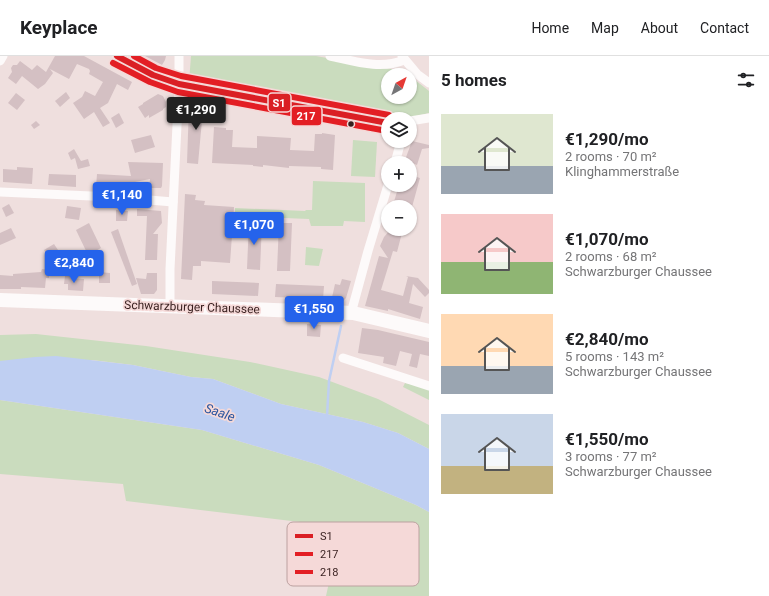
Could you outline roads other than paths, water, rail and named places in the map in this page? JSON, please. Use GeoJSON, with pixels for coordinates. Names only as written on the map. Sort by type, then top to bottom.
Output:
{"type":"FeatureCollection","features":[{"type":"Feature","properties":{"kind":"main road","name":"Schwarzburger Chaussee"},"geometry":{"type":"LineString","coordinates":[[0,300],[353,314],[429,331]]}},
{"type":"Feature","properties":{"kind":"street"},"geometry":{"type":"LineString","coordinates":[[0,61],[3,56]]}},
{"type":"Feature","properties":{"kind":"street"},"geometry":{"type":"LineString","coordinates":[[117,56],[153,75],[179,84],[381,122]]}},
{"type":"Feature","properties":{"kind":"street"},"geometry":{"type":"LineString","coordinates":[[170,306],[170,269],[179,56]]}},
{"type":"Feature","properties":{"kind":"street"},"geometry":{"type":"LineString","coordinates":[[330,56],[362,63],[385,65],[395,64],[403,58],[417,74],[429,83]]}},
{"type":"Feature","properties":{"kind":"street"},"geometry":{"type":"LineString","coordinates":[[417,120],[429,118]]}},
{"type":"Feature","properties":{"kind":"street"},"geometry":{"type":"LineString","coordinates":[[0,192],[114,197],[173,202]]}},
{"type":"Feature","properties":{"kind":"street"},"geometry":{"type":"LineString","coordinates":[[353,314],[353,306],[386,192]]}},
{"type":"Feature","properties":{"kind":"street"},"geometry":{"type":"LineString","coordinates":[[344,358],[429,386]]}},
{"type":"Feature","properties":{"kind":"water","name":"Saale"},"geometry":{"type":"Polygon","coordinates":[[[56,356],[133,365],[191,377],[213,379],[281,404],[363,422],[398,433],[429,449],[429,512],[416,505],[319,465],[202,430],[0,400],[0,361],[56,356]]]}},
{"type":"Feature","properties":{"kind":"waterway"},"geometry":{"type":"LineString","coordinates":[[327,416],[329,381],[341,326]]}}]}
